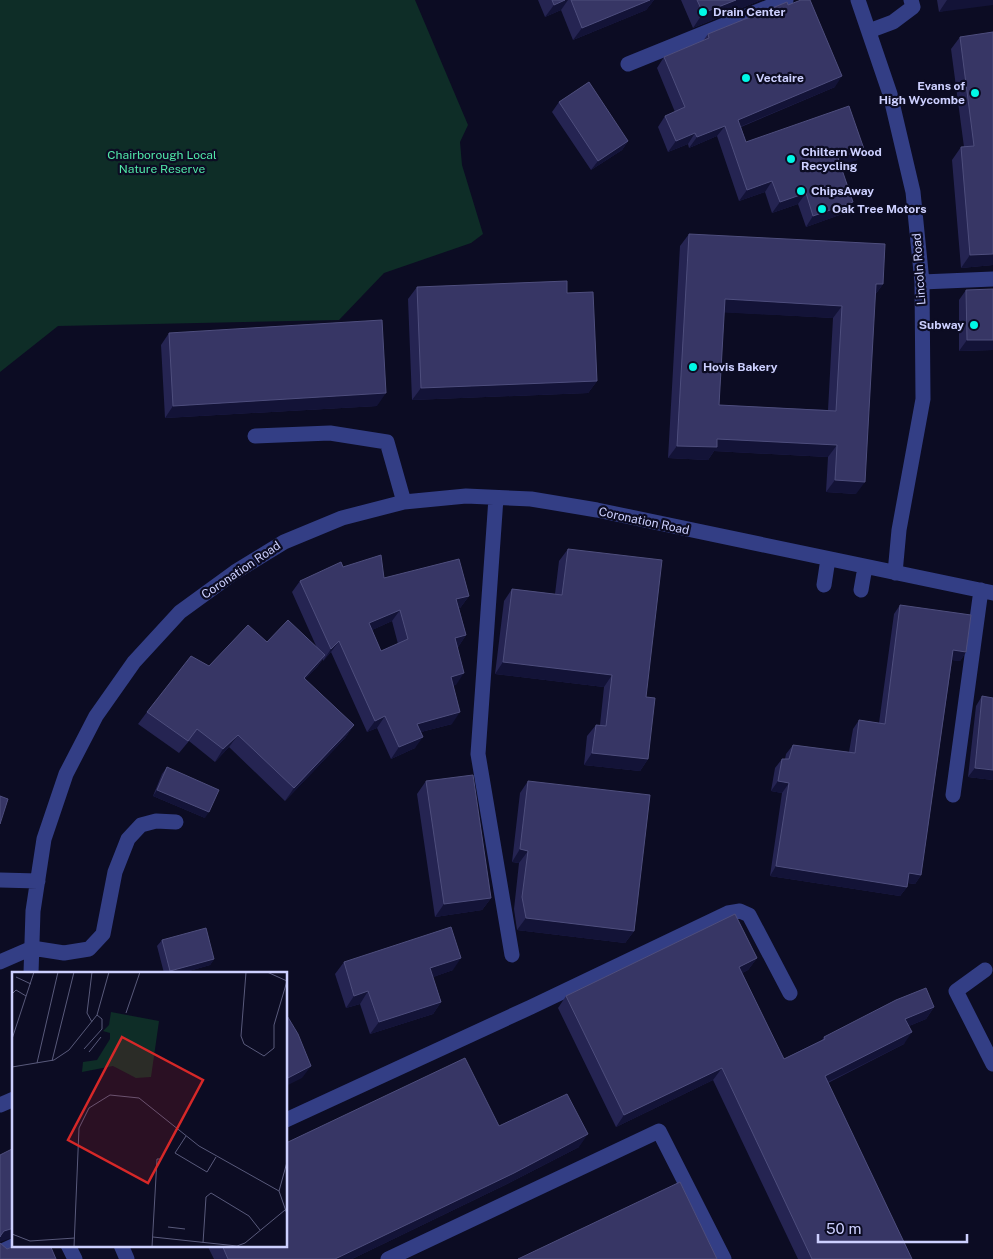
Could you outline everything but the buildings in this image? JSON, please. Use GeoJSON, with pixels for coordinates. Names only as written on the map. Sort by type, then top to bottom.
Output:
{"type":"FeatureCollection","features":[{"type":"Feature","properties":{"kind":"street"},"geometry":{"type":"LineString","coordinates":[[628,64],[786,0]]}},
{"type":"Feature","properties":{"kind":"street","name":"Lincoln Road"},"geometry":{"type":"LineString","coordinates":[[858,0],[890,94],[913,192],[922,282],[923,399],[899,530],[895,573]]}},
{"type":"Feature","properties":{"kind":"street"},"geometry":{"type":"LineString","coordinates":[[869,32],[892,22],[913,7],[911,0]]}},
{"type":"Feature","properties":{"kind":"street"},"geometry":{"type":"LineString","coordinates":[[922,282],[993,279]]}},
{"type":"Feature","properties":{"kind":"street"},"geometry":{"type":"LineString","coordinates":[[256,436],[330,433],[387,442],[404,502]]}},
{"type":"Feature","properties":{"kind":"street","name":"Coronation Road"},"geometry":{"type":"LineString","coordinates":[[31,972],[33,911],[44,839],[66,774],[96,716],[134,662],[180,612],[235,572],[284,542],[342,518],[404,502],[466,496],[532,500],[597,510],[987,592]]}},
{"type":"Feature","properties":{"kind":"street"},"geometry":{"type":"LineString","coordinates":[[496,498],[478,754],[512,955]]}},
{"type":"Feature","properties":{"kind":"street"},"geometry":{"type":"LineString","coordinates":[[824,585],[828,560]]}},
{"type":"Feature","properties":{"kind":"street"},"geometry":{"type":"LineString","coordinates":[[861,590],[864,567]]}},
{"type":"Feature","properties":{"kind":"street"},"geometry":{"type":"LineString","coordinates":[[953,794],[987,592]]}},
{"type":"Feature","properties":{"kind":"street"},"geometry":{"type":"LineString","coordinates":[[0,962],[32,948],[64,953],[89,949],[103,934],[115,872],[128,839],[141,825],[156,821],[176,822]]}},
{"type":"Feature","properties":{"kind":"street"},"geometry":{"type":"LineString","coordinates":[[0,880],[38,881]]}},
{"type":"Feature","properties":{"kind":"street"},"geometry":{"type":"LineString","coordinates":[[288,1119],[531,1007],[728,913],[740,911],[749,916],[790,993]]}},
{"type":"Feature","properties":{"kind":"street"},"geometry":{"type":"LineString","coordinates":[[985,970],[956,991],[993,1064]]}},
{"type":"Feature","properties":{"kind":"street"},"geometry":{"type":"LineString","coordinates":[[0,1105],[12,1099]]}},
{"type":"Feature","properties":{"kind":"street"},"geometry":{"type":"LineString","coordinates":[[388,1259],[659,1131],[724,1259]]}},
{"type":"Feature","properties":{"kind":"street"},"geometry":{"type":"LineString","coordinates":[[0,1252],[13,1246]]}},
{"type":"Feature","properties":{"kind":"street"},"geometry":{"type":"LineString","coordinates":[[68,1246],[75,1259]]}},
{"type":"Feature","properties":{"kind":"street"},"geometry":{"type":"LineString","coordinates":[[121,1246],[127,1259]]}},
{"type":"Feature","properties":{"kind":"green space","name":"Chairborough Local Nature Reserve"},"geometry":{"type":"Polygon","coordinates":[[[0,0],[415,0],[468,125],[460,142],[462,165],[483,234],[471,243],[384,273],[339,320],[58,326],[0,372],[0,0]]]}},
{"type":"Feature","properties":{"kind":"place","name":"Drain Center"},"geometry":{"type":"Point","coordinates":[703,12]}},
{"type":"Feature","properties":{"kind":"place","name":"Vectaire"},"geometry":{"type":"Point","coordinates":[746,78]}},
{"type":"Feature","properties":{"kind":"place","name":"Evans of High Wycombe"},"geometry":{"type":"Point","coordinates":[975,93]}},
{"type":"Feature","properties":{"kind":"place","name":"Chiltern Wood Recycling"},"geometry":{"type":"Point","coordinates":[791,159]}},
{"type":"Feature","properties":{"kind":"place","name":"ChipsAway"},"geometry":{"type":"Point","coordinates":[801,191]}},
{"type":"Feature","properties":{"kind":"place","name":"Oak Tree Motors"},"geometry":{"type":"Point","coordinates":[822,209]}},
{"type":"Feature","properties":{"kind":"place","name":"Subway"},"geometry":{"type":"Point","coordinates":[974,325]}},
{"type":"Feature","properties":{"kind":"place","name":"Hovis Bakery"},"geometry":{"type":"Point","coordinates":[693,367]}}]}
